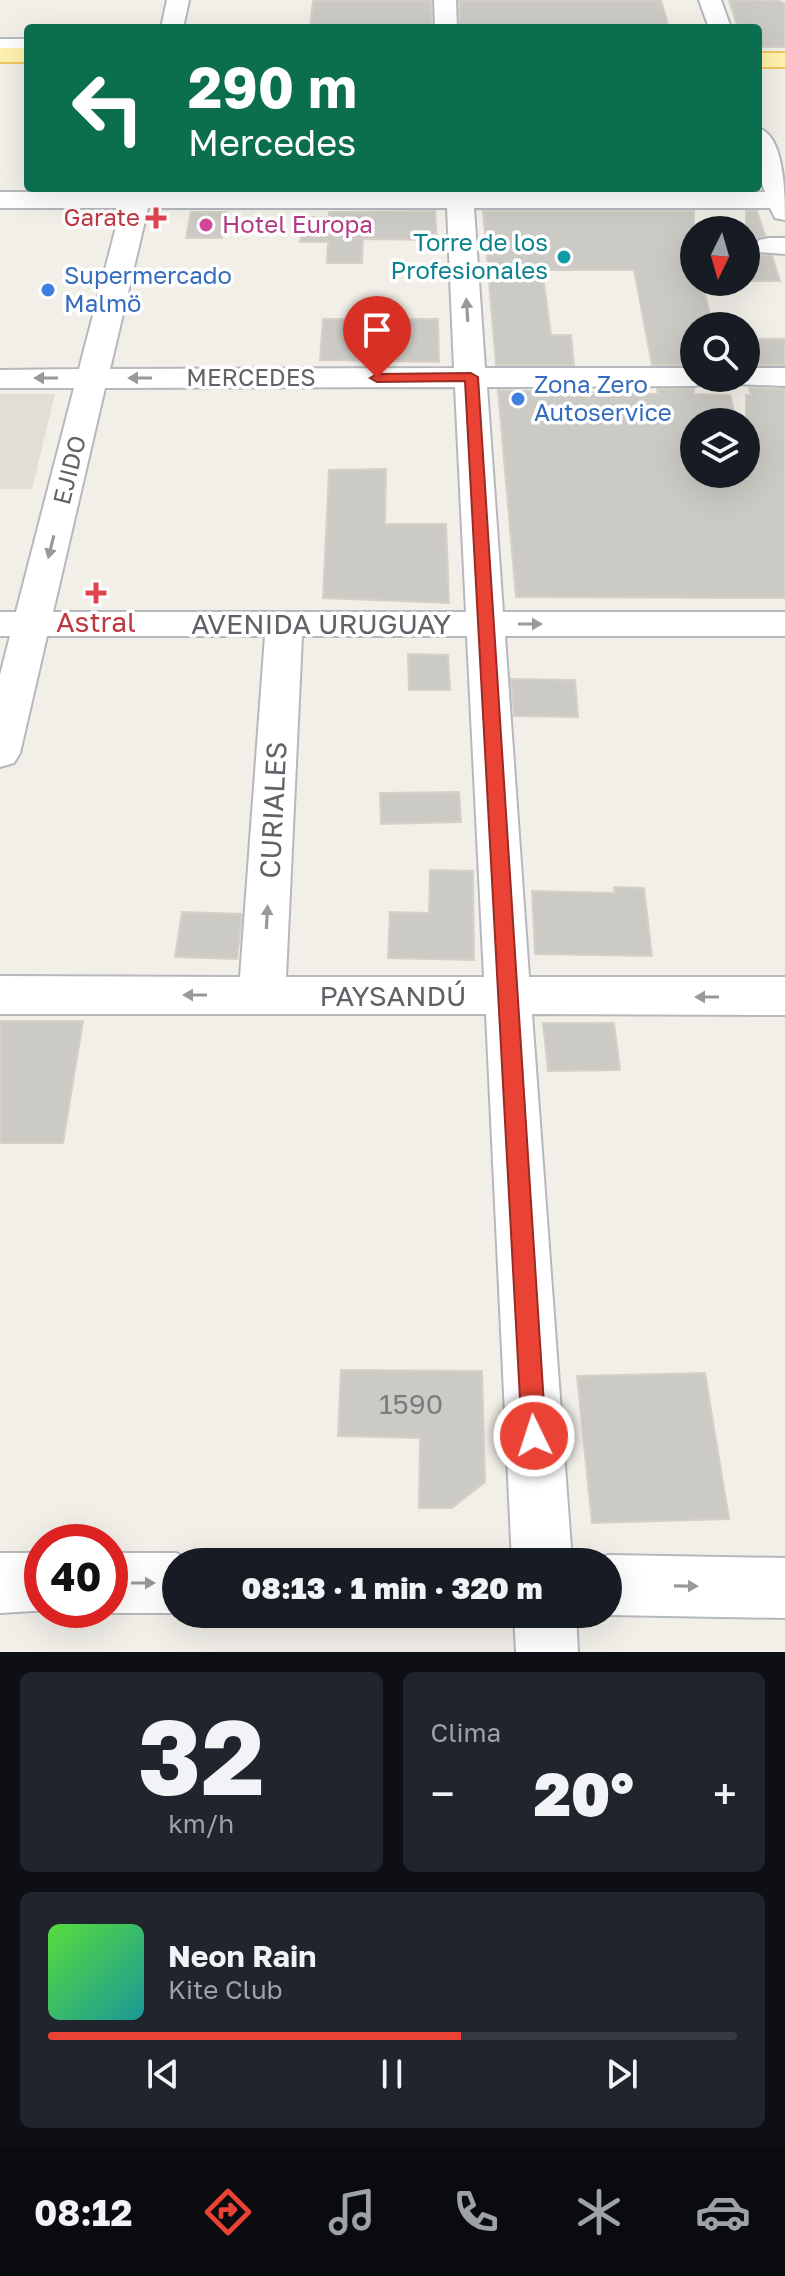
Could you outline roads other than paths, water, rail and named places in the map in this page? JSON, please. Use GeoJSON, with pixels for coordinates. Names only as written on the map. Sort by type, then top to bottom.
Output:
{"type":"FeatureCollection","features":[{"type":"Feature","properties":{"kind":"main road"},"geometry":{"type":"LineString","coordinates":[[0,55],[24,55]]}},
{"type":"Feature","properties":{"kind":"main road"},"geometry":{"type":"LineString","coordinates":[[762,60],[785,60]]}},
{"type":"Feature","properties":{"kind":"main road"},"geometry":{"type":"LineString","coordinates":[[0,63],[24,63]]}},
{"type":"Feature","properties":{"kind":"street"},"geometry":{"type":"LineString","coordinates":[[171,24],[178,0]]}},
{"type":"Feature","properties":{"kind":"street"},"geometry":{"type":"LineString","coordinates":[[445,0],[446,24]]}},
{"type":"Feature","properties":{"kind":"street"},"geometry":{"type":"LineString","coordinates":[[710,0],[719,24]]}},
{"type":"Feature","properties":{"kind":"street"},"geometry":{"type":"LineString","coordinates":[[0,46],[24,46]]}},
{"type":"Feature","properties":{"kind":"street"},"geometry":{"type":"LineString","coordinates":[[0,200],[138,194],[459,194],[664,206],[784,204],[762,146]]}},
{"type":"Feature","properties":{"kind":"street","name":"EJIDO"},"geometry":{"type":"LineString","coordinates":[[0,753],[16,624],[93,378],[138,194]]}},
{"type":"Feature","properties":{"kind":"street"},"geometry":{"type":"LineString","coordinates":[[459,194],[541,1548]]}},
{"type":"Feature","properties":{"kind":"street","name":"MERCEDES"},"geometry":{"type":"LineString","coordinates":[[0,379],[680,377]]}},
{"type":"Feature","properties":{"kind":"street"},"geometry":{"type":"LineString","coordinates":[[760,377],[785,377]]}},
{"type":"Feature","properties":{"kind":"street","name":"AVENIDA URUGUAY"},"geometry":{"type":"LineString","coordinates":[[16,624],[785,624]]}},
{"type":"Feature","properties":{"kind":"street","name":"CURIALES"},"geometry":{"type":"LineString","coordinates":[[262,995],[284,624]]}},
{"type":"Feature","properties":{"kind":"street","name":"PAYSANDÚ"},"geometry":{"type":"LineString","coordinates":[[0,995],[785,996]]}},
{"type":"Feature","properties":{"kind":"street"},"geometry":{"type":"LineString","coordinates":[[0,1583],[24,1583]]}},
{"type":"Feature","properties":{"kind":"street"},"geometry":{"type":"LineString","coordinates":[[128,1583],[162,1583]]}},
{"type":"Feature","properties":{"kind":"street"},"geometry":{"type":"LineString","coordinates":[[622,1585],[785,1588]]}},
{"type":"Feature","properties":{"kind":"street"},"geometry":{"type":"LineString","coordinates":[[546,1628],[547,1652]]}},
{"type":"Feature","properties":{"kind":"place","name":"Garate"},"geometry":{"type":"Point","coordinates":[156,218]}},
{"type":"Feature","properties":{"kind":"place","name":"Hotel Europa"},"geometry":{"type":"Point","coordinates":[206,225]}},
{"type":"Feature","properties":{"kind":"place","name":"Torre de los Profesionales"},"geometry":{"type":"Point","coordinates":[564,257]}},
{"type":"Feature","properties":{"kind":"place","name":"Supermercado Malmö"},"geometry":{"type":"Point","coordinates":[48,290]}},
{"type":"Feature","properties":{"kind":"place","name":"Zona Zero Autoservice"},"geometry":{"type":"Point","coordinates":[518,399]}},
{"type":"Feature","properties":{"kind":"place","name":"Astral"},"geometry":{"type":"Point","coordinates":[96,593]}}]}
